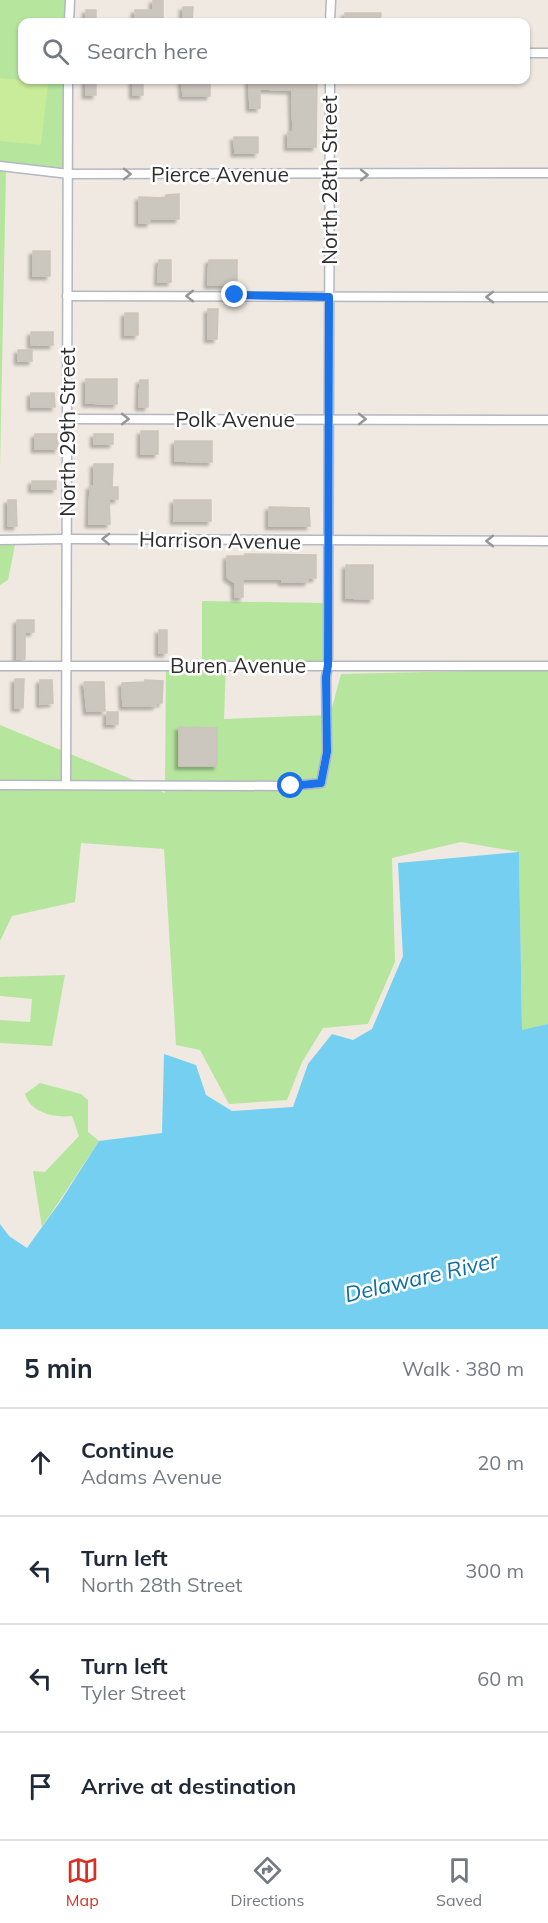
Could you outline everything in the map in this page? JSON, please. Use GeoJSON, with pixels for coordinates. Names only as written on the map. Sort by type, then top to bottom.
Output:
{"type":"FeatureCollection","features":[{"type":"Feature","properties":{"kind":"street"},"geometry":{"type":"LineString","coordinates":[[69,18],[70,0]]}},
{"type":"Feature","properties":{"kind":"street"},"geometry":{"type":"LineString","coordinates":[[330,18],[331,0]]}},
{"type":"Feature","properties":{"kind":"street"},"geometry":{"type":"LineString","coordinates":[[530,53],[548,53]]}},
{"type":"Feature","properties":{"kind":"street","name":"North 29th Street"},"geometry":{"type":"LineString","coordinates":[[66,784],[68,84]]}},
{"type":"Feature","properties":{"kind":"street","name":"North 28th Street"},"geometry":{"type":"LineString","coordinates":[[66,784],[291,786],[321,783],[327,752],[330,84]]}},
{"type":"Feature","properties":{"kind":"street","name":"Pierce Avenue"},"geometry":{"type":"LineString","coordinates":[[0,166],[69,174],[548,173]]}},
{"type":"Feature","properties":{"kind":"street"},"geometry":{"type":"LineString","coordinates":[[67,296],[548,297]]}},
{"type":"Feature","properties":{"kind":"street","name":"Polk Avenue"},"geometry":{"type":"LineString","coordinates":[[67,419],[548,420]]}},
{"type":"Feature","properties":{"kind":"street","name":"Harrison Avenue"},"geometry":{"type":"LineString","coordinates":[[0,540],[67,538],[548,541]]}},
{"type":"Feature","properties":{"kind":"street","name":"Buren Avenue"},"geometry":{"type":"LineString","coordinates":[[0,666],[548,666]]}},
{"type":"Feature","properties":{"kind":"street"},"geometry":{"type":"LineString","coordinates":[[0,785],[66,784]]}},
{"type":"Feature","properties":{"kind":"green space"},"geometry":{"type":"Polygon","coordinates":[[[0,0],[69,0],[69,18],[18,18],[18,84],[68,84],[67,178],[6,170],[0,468],[0,0]]]}},
{"type":"Feature","properties":{"kind":"green space"},"geometry":{"type":"Polygon","coordinates":[[[0,78],[18,80],[18,84],[48,84],[41,145],[0,141],[0,78]]]}},
{"type":"Feature","properties":{"kind":"green space"},"geometry":{"type":"Polygon","coordinates":[[[0,540],[16,540],[8,580],[0,585],[0,540]]]}},
{"type":"Feature","properties":{"kind":"green space"},"geometry":{"type":"Polygon","coordinates":[[[202,601],[323,603],[323,662],[226,662],[224,719],[330,715],[341,674],[548,669],[548,1024],[522,1031],[519,852],[461,842],[392,858],[395,962],[368,1024],[323,1028],[302,1062],[287,1100],[229,1104],[200,1050],[176,1045],[164,849],[81,843],[75,902],[12,916],[0,941],[0,725],[165,793],[166,662],[202,661],[202,601]]]}},
{"type":"Feature","properties":{"kind":"green space"},"geometry":{"type":"Polygon","coordinates":[[[65,975],[52,1046],[0,1043],[0,1020],[30,1022],[32,999],[0,996],[0,977],[65,975]]]}},
{"type":"Feature","properties":{"kind":"green space"},"geometry":{"type":"Polygon","coordinates":[[[40,1083],[81,1094],[88,1100],[88,1132],[99,1141],[42,1227],[33,1171],[45,1172],[79,1136],[72,1116],[51,1115],[32,1106],[25,1094],[40,1083]]]}},
{"type":"Feature","properties":{"kind":"water","name":"Delaware River"},"geometry":{"type":"Polygon","coordinates":[[[519,852],[522,1030],[548,1024],[548,1329],[0,1329],[0,1224],[9,1236],[27,1248],[99,1141],[162,1133],[164,1054],[196,1065],[206,1095],[232,1111],[293,1107],[308,1064],[332,1034],[353,1040],[372,1029],[403,956],[398,863],[519,852]]]}},
{"type":"Feature","properties":{"kind":"building"},"geometry":{"type":"Polygon","coordinates":[[[153,0],[163,0],[163,18],[135,18],[135,10],[153,10],[153,0]]]}},
{"type":"Feature","properties":{"kind":"building"},"geometry":{"type":"Polygon","coordinates":[[[183,7],[193,7],[192,18],[183,18],[183,7]]]}},
{"type":"Feature","properties":{"kind":"building"},"geometry":{"type":"Polygon","coordinates":[[[86,10],[96,10],[96,18],[86,18],[86,10]]]}},
{"type":"Feature","properties":{"kind":"building"},"geometry":{"type":"Polygon","coordinates":[[[345,13],[381,13],[380,18],[345,18],[345,13]]]}},
{"type":"Feature","properties":{"kind":"building"},"geometry":{"type":"Polygon","coordinates":[[[86,84],[96,84],[96,95],[86,95],[86,84]]]}},
{"type":"Feature","properties":{"kind":"building"},"geometry":{"type":"Polygon","coordinates":[[[133,84],[143,84],[143,95],[133,95],[133,84]]]}},
{"type":"Feature","properties":{"kind":"building"},"geometry":{"type":"Polygon","coordinates":[[[182,84],[210,84],[210,96],[183,96],[182,84]]]}},
{"type":"Feature","properties":{"kind":"building"},"geometry":{"type":"Polygon","coordinates":[[[249,84],[317,84],[316,147],[288,147],[288,132],[293,132],[292,90],[260,89],[260,108],[250,108],[249,84]]]}},
{"type":"Feature","properties":{"kind":"building"},"geometry":{"type":"Polygon","coordinates":[[[234,137],[258,137],[258,153],[235,153],[234,137]]]}},
{"type":"Feature","properties":{"kind":"building"},"geometry":{"type":"Polygon","coordinates":[[[179,194],[179,219],[150,219],[150,223],[139,223],[139,197],[166,198],[166,195],[179,194]]]}},
{"type":"Feature","properties":{"kind":"building"},"geometry":{"type":"Polygon","coordinates":[[[33,251],[50,251],[50,276],[33,276],[33,251]]]}},
{"type":"Feature","properties":{"kind":"building"},"geometry":{"type":"Polygon","coordinates":[[[159,260],[171,260],[171,282],[158,282],[159,260]]]}},
{"type":"Feature","properties":{"kind":"building"},"geometry":{"type":"Polygon","coordinates":[[[209,260],[237,260],[237,285],[208,285],[209,260]]]}},
{"type":"Feature","properties":{"kind":"building"},"geometry":{"type":"Polygon","coordinates":[[[208,309],[218,309],[217,339],[208,339],[208,309]]]}},
{"type":"Feature","properties":{"kind":"building"},"geometry":{"type":"Polygon","coordinates":[[[125,313],[138,313],[138,335],[125,335],[125,313]]]}},
{"type":"Feature","properties":{"kind":"building"},"geometry":{"type":"Polygon","coordinates":[[[31,332],[53,332],[53,345],[31,345],[31,332]]]}},
{"type":"Feature","properties":{"kind":"building"},"geometry":{"type":"Polygon","coordinates":[[[18,350],[32,350],[32,361],[18,361],[18,350]]]}},
{"type":"Feature","properties":{"kind":"building"},"geometry":{"type":"Polygon","coordinates":[[[86,379],[117,379],[117,404],[86,403],[86,379]]]}},
{"type":"Feature","properties":{"kind":"building"},"geometry":{"type":"Polygon","coordinates":[[[140,380],[148,380],[148,407],[139,407],[140,380]]]}},
{"type":"Feature","properties":{"kind":"building"},"geometry":{"type":"Polygon","coordinates":[[[31,393],[54,393],[55,407],[31,407],[31,393]]]}},
{"type":"Feature","properties":{"kind":"building"},"geometry":{"type":"Polygon","coordinates":[[[141,431],[158,431],[158,454],[141,454],[141,431]]]}},
{"type":"Feature","properties":{"kind":"building"},"geometry":{"type":"Polygon","coordinates":[[[35,434],[58,434],[58,449],[35,449],[35,434]]]}},
{"type":"Feature","properties":{"kind":"building"},"geometry":{"type":"Polygon","coordinates":[[[94,434],[113,434],[113,444],[94,444],[94,434]]]}},
{"type":"Feature","properties":{"kind":"building"},"geometry":{"type":"Polygon","coordinates":[[[175,441],[212,441],[212,462],[175,461],[175,441]]]}},
{"type":"Feature","properties":{"kind":"building"},"geometry":{"type":"Polygon","coordinates":[[[94,464],[113,464],[112,487],[118,487],[118,499],[109,499],[110,524],[89,524],[90,486],[94,486],[94,464]]]}},
{"type":"Feature","properties":{"kind":"building"},"geometry":{"type":"Polygon","coordinates":[[[32,481],[56,481],[56,489],[32,489],[32,481]]]}},
{"type":"Feature","properties":{"kind":"building"},"geometry":{"type":"Polygon","coordinates":[[[8,500],[16,500],[17,526],[8,526],[8,500]]]}},
{"type":"Feature","properties":{"kind":"building"},"geometry":{"type":"Polygon","coordinates":[[[174,500],[211,500],[211,521],[174,521],[174,500]]]}},
{"type":"Feature","properties":{"kind":"building"},"geometry":{"type":"Polygon","coordinates":[[[269,507],[309,508],[310,526],[269,526],[269,507]]]}},
{"type":"Feature","properties":{"kind":"building"},"geometry":{"type":"Polygon","coordinates":[[[245,554],[316,555],[316,578],[308,578],[308,582],[243,579],[243,597],[235,597],[235,583],[227,577],[227,556],[245,556],[245,554]]]}},
{"type":"Feature","properties":{"kind":"building"},"geometry":{"type":"Polygon","coordinates":[[[346,565],[373,565],[373,599],[346,598],[346,565]]]}},
{"type":"Feature","properties":{"kind":"building"},"geometry":{"type":"Polygon","coordinates":[[[17,620],[34,620],[34,632],[25,632],[25,659],[17,659],[17,620]]]}},
{"type":"Feature","properties":{"kind":"building"},"geometry":{"type":"Polygon","coordinates":[[[159,630],[167,630],[167,653],[159,653],[159,630]]]}},
{"type":"Feature","properties":{"kind":"building"},"geometry":{"type":"Polygon","coordinates":[[[15,679],[24,679],[23,708],[15,708],[15,679]]]}},
{"type":"Feature","properties":{"kind":"building"},"geometry":{"type":"Polygon","coordinates":[[[40,680],[52,680],[53,703],[40,704],[40,680]]]}},
{"type":"Feature","properties":{"kind":"building"},"geometry":{"type":"Polygon","coordinates":[[[145,680],[163,681],[162,703],[156,703],[156,706],[123,706],[122,683],[145,682],[145,680]]]}},
{"type":"Feature","properties":{"kind":"building"},"geometry":{"type":"Polygon","coordinates":[[[84,682],[104,682],[105,711],[87,711],[84,682]]]}},
{"type":"Feature","properties":{"kind":"building"},"geometry":{"type":"Polygon","coordinates":[[[107,712],[118,712],[118,724],[107,724],[107,712]]]}},
{"type":"Feature","properties":{"kind":"building"},"geometry":{"type":"Polygon","coordinates":[[[179,727],[217,728],[217,766],[179,766],[179,727]]]}},
{"type":"Feature","properties":{"kind":"route"},"geometry":{"type":"LineString","coordinates":[[235,295],[329,297],[327,752],[321,783],[291,786]]}}]}
